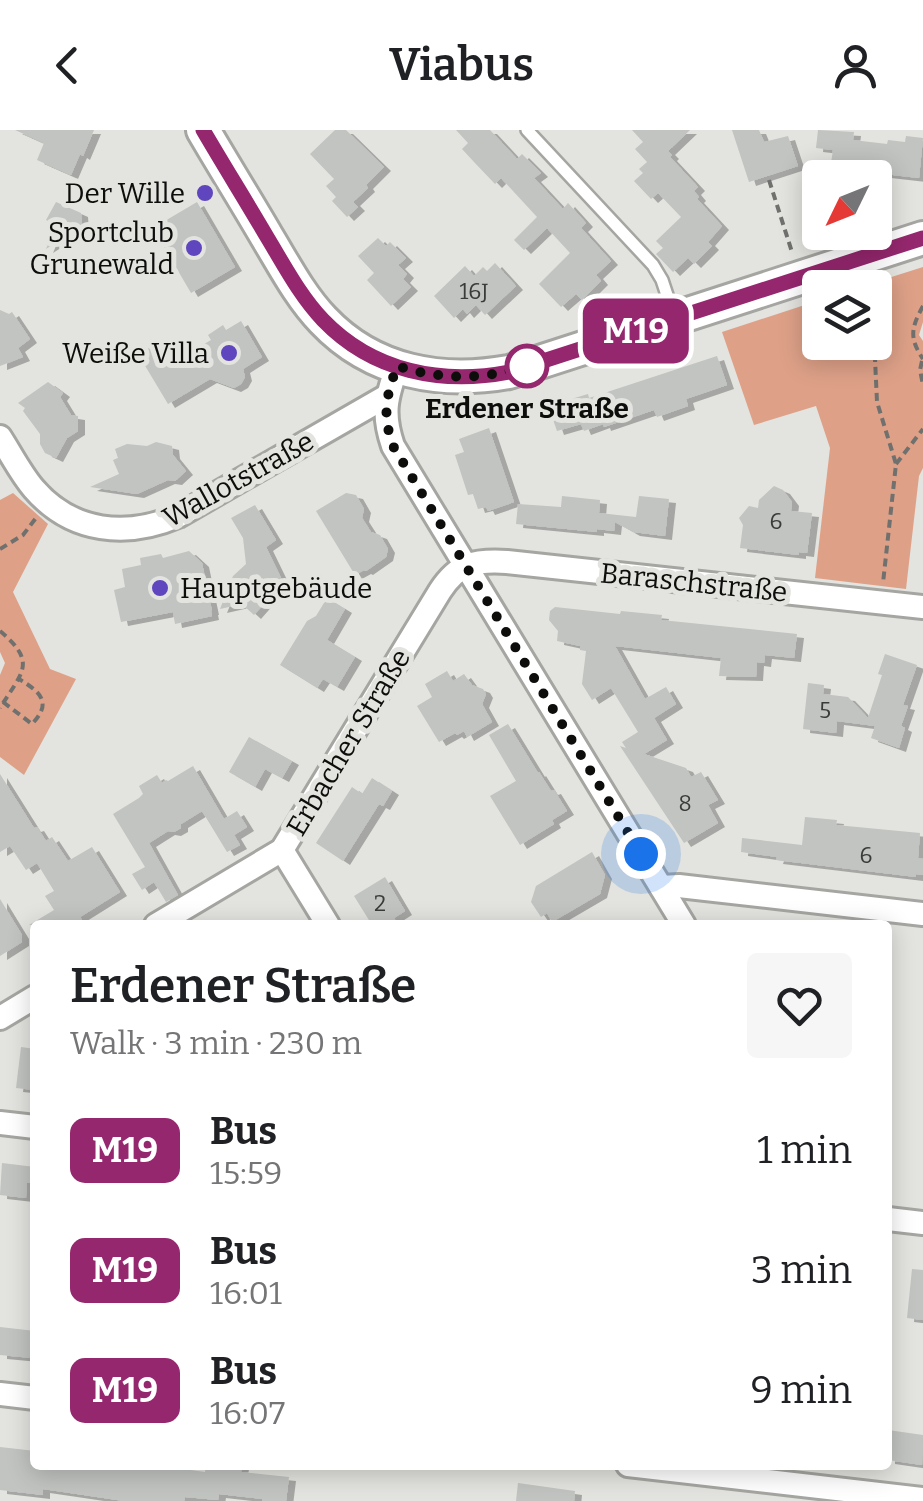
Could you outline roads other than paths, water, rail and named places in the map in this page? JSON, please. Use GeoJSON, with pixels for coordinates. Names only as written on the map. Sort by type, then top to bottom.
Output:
{"type":"FeatureCollection","features":[{"type":"Feature","properties":{"kind":"main road"},"geometry":{"type":"LineString","coordinates":[[203,130],[308,302],[392,381],[425,375],[463,378],[509,372],[923,238]]}},
{"type":"Feature","properties":{"kind":"street","name":"Wallotstraße"},"geometry":{"type":"LineString","coordinates":[[0,437],[22,473],[47,502],[84,523],[106,529],[142,528],[178,516],[392,381]]}},
{"type":"Feature","properties":{"kind":"street"},"geometry":{"type":"LineString","coordinates":[[392,381],[386,421],[393,446],[681,920]]}},
{"type":"Feature","properties":{"kind":"street","name":"Baraschstraße"},"geometry":{"type":"LineString","coordinates":[[466,565],[484,560],[507,562],[923,607]]}},
{"type":"Feature","properties":{"kind":"street","name":"Erbacher Straße"},"geometry":{"type":"LineString","coordinates":[[164,920],[282,850],[448,578],[466,565]]}},
{"type":"Feature","properties":{"kind":"street"},"geometry":{"type":"LineString","coordinates":[[282,850],[325,920]]}},
{"type":"Feature","properties":{"kind":"street"},"geometry":{"type":"LineString","coordinates":[[661,887],[923,914]]}},
{"type":"Feature","properties":{"kind":"street"},"geometry":{"type":"LineString","coordinates":[[0,1018],[30,1000]]}},
{"type":"Feature","properties":{"kind":"street"},"geometry":{"type":"LineString","coordinates":[[0,1123],[30,1126]]}},
{"type":"Feature","properties":{"kind":"street"},"geometry":{"type":"LineString","coordinates":[[892,1218],[923,1222]]}},
{"type":"Feature","properties":{"kind":"street"},"geometry":{"type":"LineString","coordinates":[[0,1394],[30,1397]]}},
{"type":"Feature","properties":{"kind":"street"},"geometry":{"type":"LineString","coordinates":[[673,1470],[923,1498]]}},
{"type":"Feature","properties":{"kind":"lane"},"geometry":{"type":"LineString","coordinates":[[526,130],[652,265],[662,280],[675,319]]}},
{"type":"Feature","properties":{"kind":"place","name":"Der Wille"},"geometry":{"type":"Point","coordinates":[205,193]}},
{"type":"Feature","properties":{"kind":"place","name":"Sportclub Grunewald"},"geometry":{"type":"Point","coordinates":[194,248]}},
{"type":"Feature","properties":{"kind":"place","name":"Weiße Villa"},"geometry":{"type":"Point","coordinates":[229,353]}},
{"type":"Feature","properties":{"kind":"place","name":"Erdener Straße"},"geometry":{"type":"Point","coordinates":[527,366]}},
{"type":"Feature","properties":{"kind":"place","name":"Hauptgebäude"},"geometry":{"type":"Point","coordinates":[160,588]}}]}
